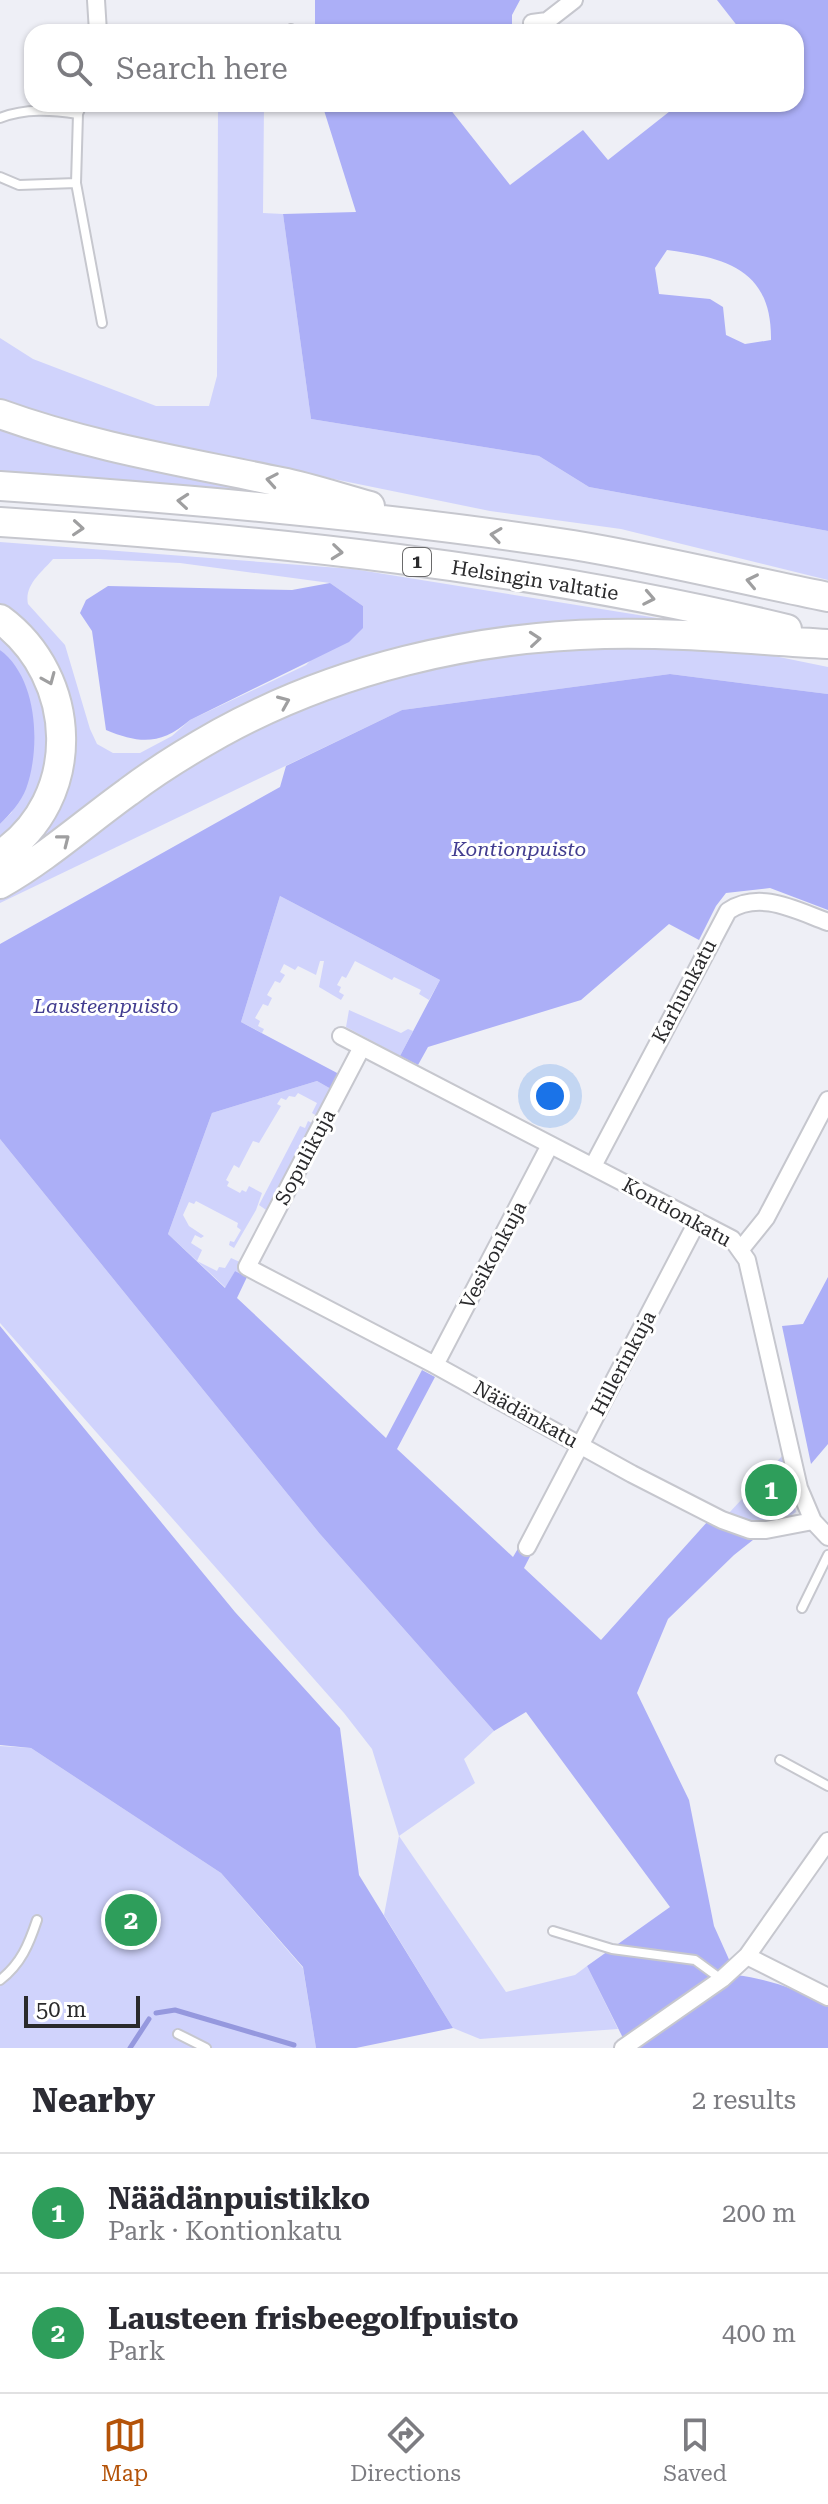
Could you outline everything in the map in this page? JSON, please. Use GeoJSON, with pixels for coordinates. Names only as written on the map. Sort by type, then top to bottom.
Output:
{"type":"FeatureCollection","features":[{"type":"Feature","properties":{"kind":"highway"},"geometry":{"type":"LineString","coordinates":[[0,414],[124,451],[283,482],[456,529]]}},
{"type":"Feature","properties":{"kind":"highway","name":"Helsingin valtatie"},"geometry":{"type":"LineString","coordinates":[[0,486],[456,529],[575,546],[828,597]]}},
{"type":"Feature","properties":{"kind":"highway","name":"Helsingin valtatie"},"geometry":{"type":"LineString","coordinates":[[0,522],[377,556],[623,593],[828,641]]}},
{"type":"Feature","properties":{"kind":"highway"},"geometry":{"type":"LineString","coordinates":[[0,619],[21,637],[46,670],[60,715],[62,747],[44,808],[26,834],[0,855]]}},
{"type":"Feature","properties":{"kind":"highway"},"geometry":{"type":"LineString","coordinates":[[0,884],[45,855],[130,790],[219,734],[284,702],[356,675],[469,647],[531,639],[656,634],[828,641]]}},
{"type":"Feature","properties":{"kind":"street"},"geometry":{"type":"LineString","coordinates":[[96,0],[98,24]]}},
{"type":"Feature","properties":{"kind":"street"},"geometry":{"type":"LineString","coordinates":[[532,23],[547,21],[574,0]]}},
{"type":"Feature","properties":{"kind":"street","name":"Karhunkatu"},"geometry":{"type":"LineString","coordinates":[[593,1166],[728,911],[739,904],[767,901],[828,922]]}},
{"type":"Feature","properties":{"kind":"street","name":"Kontionkatu"},"geometry":{"type":"LineString","coordinates":[[341,1036],[732,1239],[747,1260],[799,1488],[813,1521],[828,1537]]}},
{"type":"Feature","properties":{"kind":"street","name":"Sopulikuja"},"geometry":{"type":"LineString","coordinates":[[247,1267],[362,1047]]}},
{"type":"Feature","properties":{"kind":"street"},"geometry":{"type":"LineString","coordinates":[[741,1249],[766,1218],[828,1100]]}},
{"type":"Feature","properties":{"kind":"street","name":"Vesikonkuja"},"geometry":{"type":"LineString","coordinates":[[435,1365],[550,1145]]}},
{"type":"Feature","properties":{"kind":"street","name":"Hillerinkuja"},"geometry":{"type":"LineString","coordinates":[[527,1547],[697,1222]]}},
{"type":"Feature","properties":{"kind":"street","name":"Näädänkatu"},"geometry":{"type":"LineString","coordinates":[[247,1267],[435,1365],[632,1474],[736,1526],[766,1530],[813,1521]]}},
{"type":"Feature","properties":{"kind":"street"},"geometry":{"type":"LineString","coordinates":[[623,2048],[722,1979],[747,1956],[828,1841]]}},
{"type":"Feature","properties":{"kind":"street"},"geometry":{"type":"LineString","coordinates":[[747,1956],[823,1994]]}},
{"type":"Feature","properties":{"kind":"lane"},"geometry":{"type":"LineString","coordinates":[[0,118],[28,112]]}},
{"type":"Feature","properties":{"kind":"lane"},"geometry":{"type":"LineString","coordinates":[[62,112],[78,114],[76,183],[102,323]]}},
{"type":"Feature","properties":{"kind":"lane"},"geometry":{"type":"LineString","coordinates":[[0,177],[19,185],[76,183]]}},
{"type":"Feature","properties":{"kind":"lane"},"geometry":{"type":"LineString","coordinates":[[802,1608],[828,1555]]}},
{"type":"Feature","properties":{"kind":"lane"},"geometry":{"type":"LineString","coordinates":[[780,1760],[828,1786]]}},
{"type":"Feature","properties":{"kind":"lane"},"geometry":{"type":"LineString","coordinates":[[0,1980],[15,1966],[28,1946],[37,1920]]}},
{"type":"Feature","properties":{"kind":"lane"},"geometry":{"type":"LineString","coordinates":[[553,1931],[612,1949],[695,1960],[722,1979]]}},
{"type":"Feature","properties":{"kind":"lane"},"geometry":{"type":"LineString","coordinates":[[178,2034],[206,2048]]}},
{"type":"Feature","properties":{"kind":"shaded area"},"geometry":{"type":"Polygon","coordinates":[[[218,112],[264,112],[263,213],[283,214],[311,419],[539,456],[589,487],[828,531],[828,580],[621,529],[490,511],[84,428],[0,400],[0,338],[33,359],[156,406],[209,406],[217,376],[218,112]]]}},
{"type":"Feature","properties":{"kind":"shaded area"},"geometry":{"type":"Polygon","coordinates":[[[0,421],[283,496],[0,473],[0,421]]]}},
{"type":"Feature","properties":{"kind":"shaded area"},"geometry":{"type":"Polygon","coordinates":[[[0,542],[353,569],[713,627],[359,665],[59,836],[0,865],[68,749],[0,608],[0,542]],[[53,559],[31,585],[27,597],[28,604],[65,645],[90,729],[97,744],[113,753],[140,753],[172,736],[190,720],[306,665],[363,606],[330,583],[180,563],[53,559]]]}},
{"type":"Feature","properties":{"kind":"shaded area"},"geometry":{"type":"Polygon","coordinates":[[[0,631],[16,645],[47,707],[48,760],[25,815],[0,841],[0,824],[12,812],[28,695],[18,671],[0,650],[0,631]]]}},
{"type":"Feature","properties":{"kind":"shaded area"},"geometry":{"type":"Polygon","coordinates":[[[609,644],[759,653],[828,667],[828,694],[670,674],[402,710],[0,903],[0,896],[183,766],[310,701],[476,655],[609,644]]]}},
{"type":"Feature","properties":{"kind":"shaded area"},"geometry":{"type":"Polygon","coordinates":[[[280,896],[440,980],[429,1000],[419,994],[421,990],[394,977],[392,980],[355,961],[346,978],[342,976],[337,985],[344,995],[341,1000],[319,987],[324,961],[320,961],[316,975],[298,966],[295,970],[284,964],[280,972],[285,975],[280,983],[275,981],[267,995],[272,998],[268,1006],[263,1004],[255,1018],[260,1021],[258,1026],[264,1029],[262,1033],[241,1022],[280,896]]]}},
{"type":"Feature","properties":{"kind":"shaded area"},"geometry":{"type":"Polygon","coordinates":[[[349,1010],[401,1033],[408,1029],[413,1031],[400,1056],[346,1027],[349,1010]]]}},
{"type":"Feature","properties":{"kind":"shaded area"},"geometry":{"type":"Polygon","coordinates":[[[317,1081],[331,1089],[317,1116],[312,1113],[317,1103],[298,1093],[286,1100],[281,1098],[277,1104],[281,1106],[259,1143],[253,1141],[239,1168],[234,1165],[226,1180],[229,1182],[227,1186],[240,1193],[242,1190],[246,1192],[249,1186],[262,1193],[234,1248],[229,1245],[241,1230],[237,1227],[238,1223],[196,1201],[194,1204],[189,1202],[183,1215],[189,1226],[204,1236],[195,1235],[191,1243],[202,1250],[197,1261],[168,1234],[212,1113],[317,1081]]]}},
{"type":"Feature","properties":{"kind":"shaded area"},"geometry":{"type":"Polygon","coordinates":[[[308,1121],[316,1125],[269,1212],[259,1205],[300,1126],[305,1128],[308,1121]]]}},
{"type":"Feature","properties":{"kind":"shaded area"},"geometry":{"type":"Polygon","coordinates":[[[0,1139],[320,1534],[494,1731],[464,1759],[475,1783],[399,1836],[372,1749],[344,1713],[0,1323],[0,1139]]]}},
{"type":"Feature","properties":{"kind":"shaded area"},"geometry":{"type":"Polygon","coordinates":[[[231,1258],[242,1263],[239,1269],[245,1272],[243,1275],[235,1271],[226,1288],[197,1261],[217,1271],[219,1267],[225,1268],[231,1258]]]}},
{"type":"Feature","properties":{"kind":"shaded area"},"geometry":{"type":"Polygon","coordinates":[[[783,1455],[796,1512],[771,1522],[745,1520],[728,1514],[783,1455]]]}},
{"type":"Feature","properties":{"kind":"shaded area"},"geometry":{"type":"Polygon","coordinates":[[[0,1746],[31,1748],[221,1873],[303,1968],[316,2048],[0,2048],[0,1746]]]}},
{"type":"Feature","properties":{"kind":"shaded area"},"geometry":{"type":"Polygon","coordinates":[[[399,1836],[506,1992],[575,1975],[587,1966],[618,2029],[480,2039],[453,2028],[384,1915],[399,1836]]]}},
{"type":"Feature","properties":{"kind":"green space"},"geometry":{"type":"Polygon","coordinates":[[[315,0],[520,0],[512,15],[512,24],[315,24],[315,0]]]}},
{"type":"Feature","properties":{"kind":"green space"},"geometry":{"type":"Polygon","coordinates":[[[717,0],[828,0],[828,531],[589,487],[539,456],[311,419],[283,214],[356,212],[325,112],[452,112],[510,185],[583,130],[608,160],[669,112],[804,112],[804,24],[736,24],[717,0]],[[667,250],[655,268],[659,294],[710,299],[723,307],[726,335],[745,344],[771,340],[764,298],[754,283],[742,272],[709,258],[667,250]]]}},
{"type":"Feature","properties":{"kind":"green space"},"geometry":{"type":"Polygon","coordinates":[[[330,583],[363,606],[363,628],[349,642],[190,720],[160,738],[140,740],[106,730],[92,631],[80,613],[86,600],[108,586],[292,590],[330,583]]]}},
{"type":"Feature","properties":{"kind":"green space"},"geometry":{"type":"Polygon","coordinates":[[[0,650],[13,662],[29,695],[34,754],[26,789],[0,824],[0,650]]]}},
{"type":"Feature","properties":{"kind":"green space"},"geometry":{"type":"Polygon","coordinates":[[[670,674],[828,694],[828,910],[770,888],[726,893],[699,940],[669,924],[581,1000],[428,1047],[418,1065],[400,1056],[440,980],[280,896],[241,1022],[339,1074],[331,1089],[317,1081],[212,1113],[168,1234],[225,1288],[235,1271],[247,1277],[237,1298],[386,1438],[422,1370],[435,1377],[397,1449],[513,1557],[526,1535],[538,1541],[524,1568],[601,1640],[708,1521],[736,1534],[758,1536],[668,1619],[637,1693],[689,1800],[714,1926],[736,1975],[784,1986],[828,2005],[828,2048],[628,2048],[587,1966],[670,1907],[526,1712],[494,1731],[320,1534],[0,1139],[0,944],[280,787],[286,766],[402,710],[670,674]]]}},
{"type":"Feature","properties":{"kind":"green space"},"geometry":{"type":"Polygon","coordinates":[[[828,1277],[828,1444],[811,1464],[782,1326],[803,1324],[828,1277]]]}},
{"type":"Feature","properties":{"kind":"green space"},"geometry":{"type":"Polygon","coordinates":[[[0,1326],[235,1612],[340,1728],[359,1875],[453,2028],[356,2048],[316,2048],[303,1967],[221,1873],[31,1748],[0,1745],[0,1326]]]}},
{"type":"Feature","properties":{"kind":"waterway"},"geometry":{"type":"LineString","coordinates":[[156,2013],[175,2010],[294,2045]]}},
{"type":"Feature","properties":{"kind":"waterway"},"geometry":{"type":"LineString","coordinates":[[130,2048],[149,2019]]}},
{"type":"Feature","properties":{"kind":"place","name":"Näädänpuistikko"},"geometry":{"type":"Point","coordinates":[771,1490]}},
{"type":"Feature","properties":{"kind":"place","name":"Lausteen frisbeegolfpuisto"},"geometry":{"type":"Point","coordinates":[131,1920]}},
{"type":"Feature","properties":{"kind":"park label","name":"Kontionpuisto"},"geometry":{"type":"Point","coordinates":[519,849]}},
{"type":"Feature","properties":{"kind":"park label","name":"Lausteenpuisto"},"geometry":{"type":"Point","coordinates":[106,1006]}}]}
